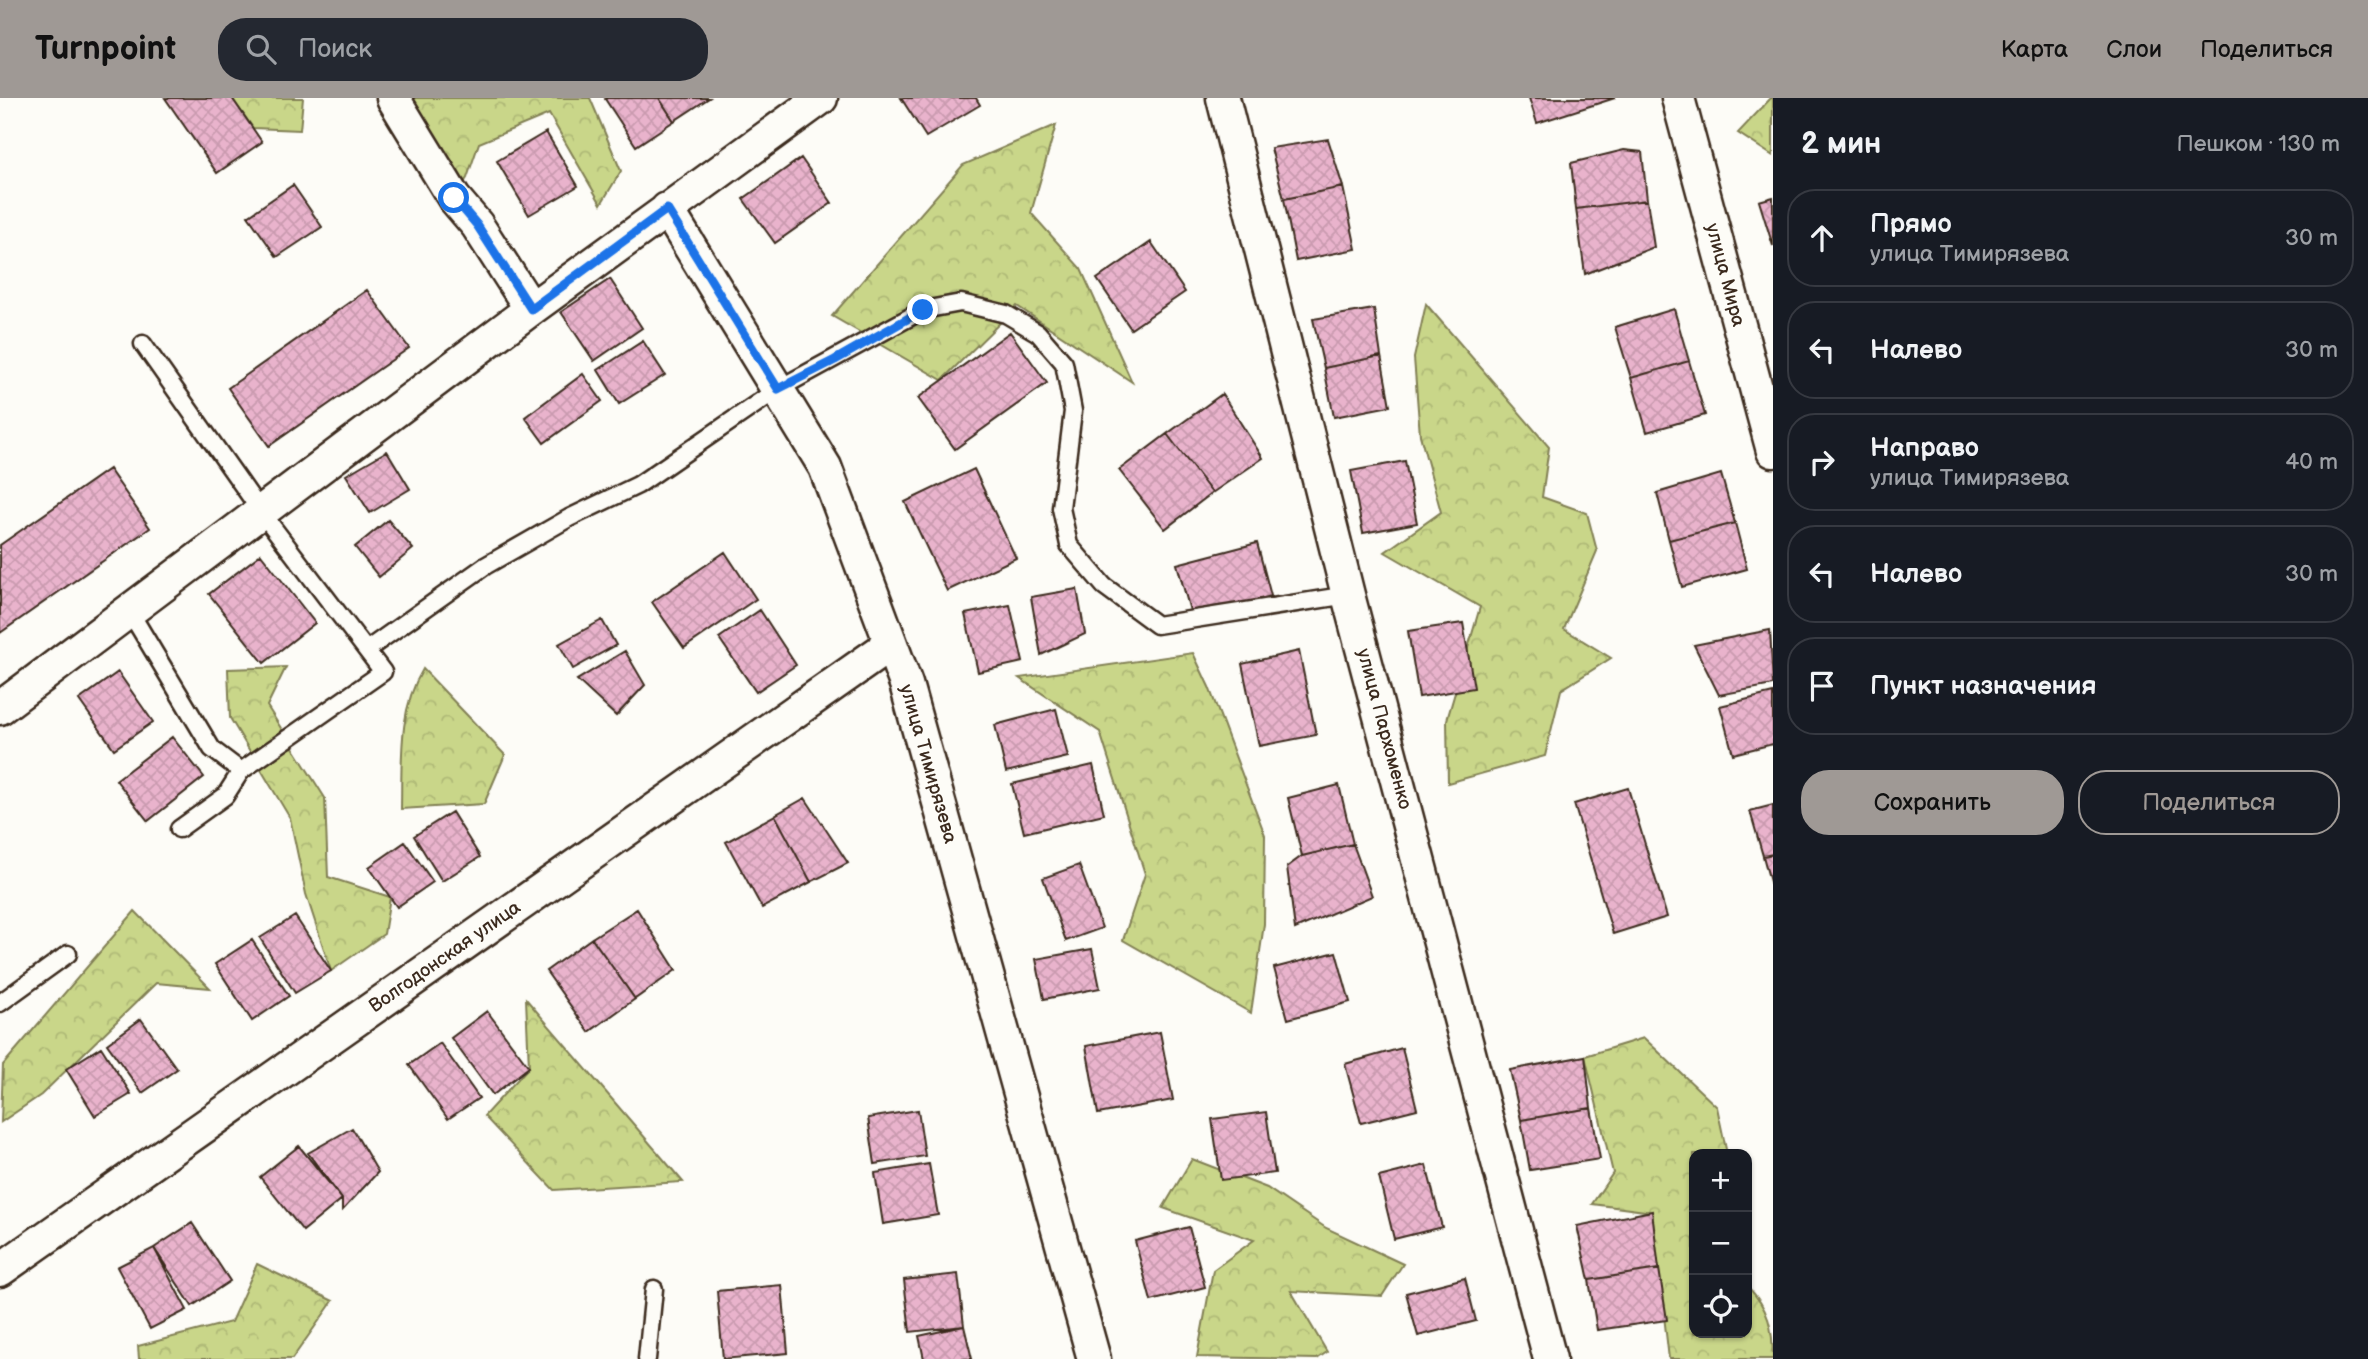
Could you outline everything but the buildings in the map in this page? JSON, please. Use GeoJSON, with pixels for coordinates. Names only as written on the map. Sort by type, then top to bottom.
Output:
{"type":"FeatureCollection","features":[{"type":"Feature","properties":{"kind":"street"},"geometry":{"type":"LineString","coordinates":[[393,98],[454,198],[477,225],[531,309]]}},
{"type":"Feature","properties":{"kind":"street"},"geometry":{"type":"LineString","coordinates":[[0,708],[531,309],[821,98]]}},
{"type":"Feature","properties":{"kind":"street","name":"улица Пархоменко"},"geometry":{"type":"LineString","coordinates":[[1223,98],[1348,595],[1550,1359]]}},
{"type":"Feature","properties":{"kind":"street","name":"улица Мира"},"geometry":{"type":"LineString","coordinates":[[1678,98],[1773,451]]}},
{"type":"Feature","properties":{"kind":"street","name":"улица Тимирязева"},"geometry":{"type":"LineString","coordinates":[[667,209],[825,467],[906,684],[1094,1359]]}},
{"type":"Feature","properties":{"kind":"street","name":"Волгодонская улица"},"geometry":{"type":"LineString","coordinates":[[0,1270],[891,644]]}},
{"type":"Feature","properties":{"kind":"lane"},"geometry":{"type":"LineString","coordinates":[[368,649],[485,566],[569,519],[638,485],[778,389],[923,310],[961,303],[1006,314],[1038,333],[1064,363],[1073,411],[1061,508],[1069,545],[1104,586],[1157,625],[1348,595]]}},
{"type":"Feature","properties":{"kind":"lane"},"geometry":{"type":"LineString","coordinates":[[143,344],[262,513],[383,672],[241,771],[226,796],[179,829]]}},
{"type":"Feature","properties":{"kind":"lane"},"geometry":{"type":"LineString","coordinates":[[130,612],[212,750],[241,771]]}},
{"type":"Feature","properties":{"kind":"lane"},"geometry":{"type":"LineString","coordinates":[[0,1003],[68,954]]}},
{"type":"Feature","properties":{"kind":"lane"},"geometry":{"type":"LineString","coordinates":[[647,1359],[654,1289]]}},
{"type":"Feature","properties":{"kind":"green space"},"geometry":{"type":"Polygon","coordinates":[[[232,98],[303,98],[300,130],[253,128],[232,98]]]}},
{"type":"Feature","properties":{"kind":"green space"},"geometry":{"type":"Polygon","coordinates":[[[412,98],[590,98],[621,171],[601,204],[549,114],[479,143],[467,178],[454,198],[412,98]]]}},
{"type":"Feature","properties":{"kind":"green space"},"geometry":{"type":"Polygon","coordinates":[[[1773,98],[1773,156],[1738,133],[1773,98]]]}},
{"type":"Feature","properties":{"kind":"green space"},"geometry":{"type":"Polygon","coordinates":[[[1056,125],[1031,213],[1081,269],[1132,382],[1017,306],[942,380],[832,316],[963,165],[1056,125]]]}},
{"type":"Feature","properties":{"kind":"green space"},"geometry":{"type":"Polygon","coordinates":[[[1426,304],[1549,447],[1542,497],[1587,513],[1597,551],[1564,629],[1611,658],[1561,690],[1545,756],[1448,783],[1447,720],[1480,607],[1385,552],[1441,512],[1420,435],[1414,358],[1426,304]]]}},
{"type":"Feature","properties":{"kind":"green space"},"geometry":{"type":"Polygon","coordinates":[[[1193,653],[1209,687],[1265,835],[1264,924],[1251,1013],[1123,940],[1145,874],[1100,732],[1019,678],[1193,653]]]}},
{"type":"Feature","properties":{"kind":"green space"},"geometry":{"type":"Polygon","coordinates":[[[286,667],[267,706],[325,798],[328,877],[390,897],[384,934],[331,971],[306,894],[290,818],[230,718],[228,669],[286,667]]]}},
{"type":"Feature","properties":{"kind":"green space"},"geometry":{"type":"Polygon","coordinates":[[[423,669],[505,755],[484,804],[401,809],[405,719],[409,701],[423,669]]]}},
{"type":"Feature","properties":{"kind":"green space"},"geometry":{"type":"Polygon","coordinates":[[[135,911],[210,988],[156,983],[41,1095],[1,1122],[3,1065],[135,911]]]}},
{"type":"Feature","properties":{"kind":"green space"},"geometry":{"type":"Polygon","coordinates":[[[526,999],[683,1182],[554,1190],[484,1116],[529,1067],[526,999]]]}},
{"type":"Feature","properties":{"kind":"green space"},"geometry":{"type":"Polygon","coordinates":[[[1644,1038],[1717,1107],[1726,1149],[1689,1149],[1689,1338],[1752,1338],[1752,1292],[1768,1319],[1773,1359],[1669,1359],[1652,1212],[1592,1204],[1613,1173],[1585,1056],[1644,1038]]]}},
{"type":"Feature","properties":{"kind":"green space"},"geometry":{"type":"Polygon","coordinates":[[[1192,1159],[1267,1188],[1326,1228],[1403,1264],[1382,1296],[1291,1291],[1327,1352],[1317,1359],[1197,1357],[1213,1270],[1254,1240],[1163,1208],[1192,1159]]]}},
{"type":"Feature","properties":{"kind":"green space"},"geometry":{"type":"Polygon","coordinates":[[[257,1264],[333,1301],[292,1359],[139,1359],[138,1346],[231,1322],[257,1264]]]}},
{"type":"Feature","properties":{"kind":"route"},"geometry":{"type":"LineString","coordinates":[[454,198],[477,225],[531,309],[667,209],[778,389],[923,310]]}}]}
